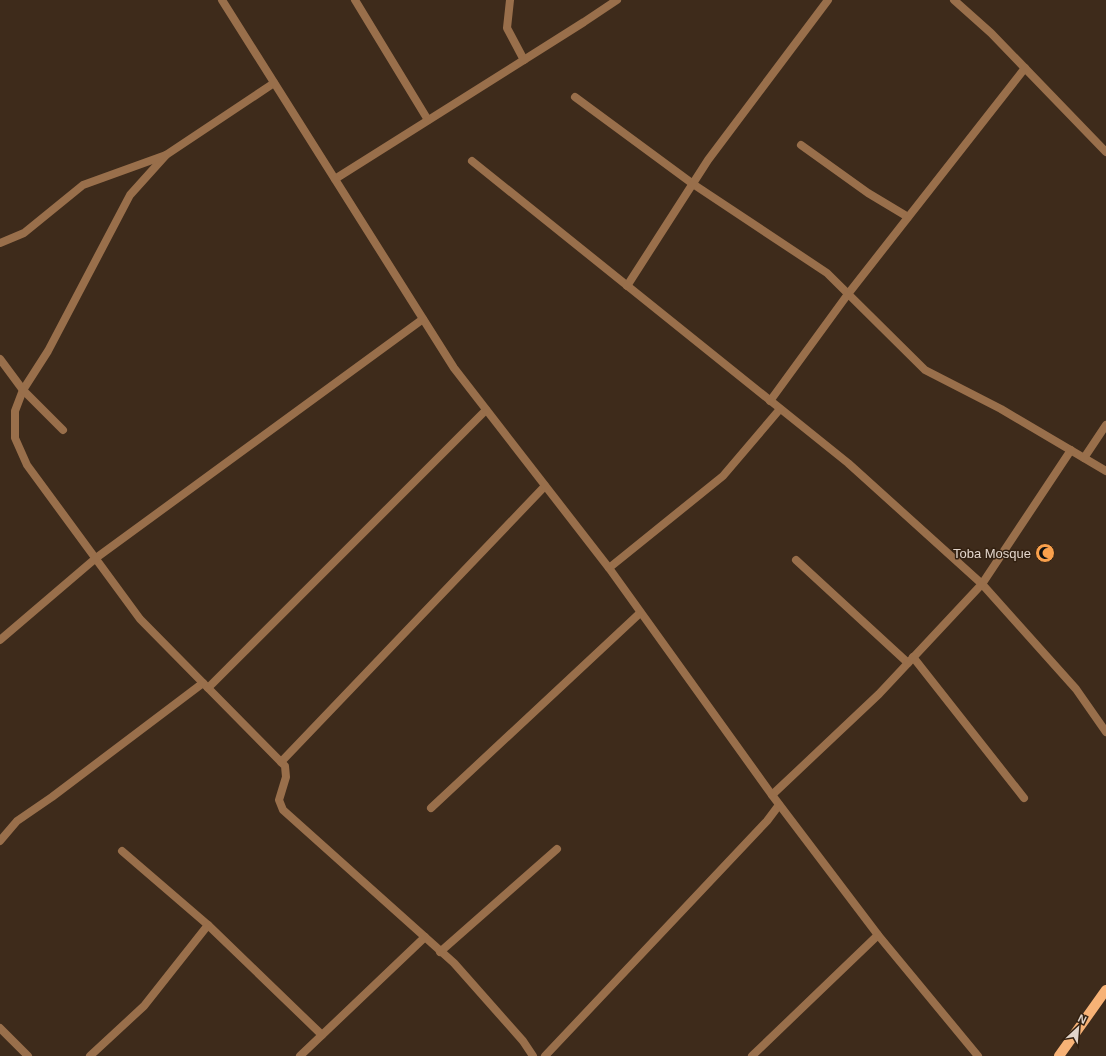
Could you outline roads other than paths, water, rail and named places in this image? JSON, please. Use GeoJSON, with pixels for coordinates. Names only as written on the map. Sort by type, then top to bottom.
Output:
{"type":"FeatureCollection","features":[{"type":"Feature","properties":{"kind":"main road"},"geometry":{"type":"LineString","coordinates":[[1060,1056],[1106,990]]}},
{"type":"Feature","properties":{"kind":"street"},"geometry":{"type":"LineString","coordinates":[[222,0],[454,368],[609,568],[779,805],[878,936],[978,1056]]}},
{"type":"Feature","properties":{"kind":"street"},"geometry":{"type":"LineString","coordinates":[[355,0],[428,120]]}},
{"type":"Feature","properties":{"kind":"street"},"geometry":{"type":"LineString","coordinates":[[510,0],[507,28],[524,60]]}},
{"type":"Feature","properties":{"kind":"street"},"geometry":{"type":"LineString","coordinates":[[335,178],[617,0]]}},
{"type":"Feature","properties":{"kind":"street"},"geometry":{"type":"LineString","coordinates":[[627,286],[713,153],[828,0]]}},
{"type":"Feature","properties":{"kind":"street"},"geometry":{"type":"LineString","coordinates":[[954,0],[991,33],[1106,152]]}},
{"type":"Feature","properties":{"kind":"street"},"geometry":{"type":"LineString","coordinates":[[770,401],[848,294],[1025,68]]}},
{"type":"Feature","properties":{"kind":"street"},"geometry":{"type":"LineString","coordinates":[[0,243],[24,233],[83,185],[166,155],[274,83]]}},
{"type":"Feature","properties":{"kind":"street"},"geometry":{"type":"LineString","coordinates":[[575,97],[693,184],[827,273],[925,370],[1002,409],[1106,471]]}},
{"type":"Feature","properties":{"kind":"street"},"geometry":{"type":"LineString","coordinates":[[801,145],[868,193],[908,217]]}},
{"type":"Feature","properties":{"kind":"street"},"geometry":{"type":"LineString","coordinates":[[166,155],[130,195],[48,351],[23,390],[15,411],[15,438],[27,464],[140,619],[285,766],[286,777],[279,800],[283,810],[454,964],[518,1036],[533,1056]]}},
{"type":"Feature","properties":{"kind":"street"},"geometry":{"type":"LineString","coordinates":[[472,160],[848,463],[982,584],[1076,689],[1106,732]]}},
{"type":"Feature","properties":{"kind":"street"},"geometry":{"type":"LineString","coordinates":[[0,640],[96,558],[423,319]]}},
{"type":"Feature","properties":{"kind":"street"},"geometry":{"type":"LineString","coordinates":[[0,359],[23,390],[63,430]]}},
{"type":"Feature","properties":{"kind":"street"},"geometry":{"type":"LineString","coordinates":[[609,568],[723,476],[780,409]]}},
{"type":"Feature","properties":{"kind":"street"},"geometry":{"type":"LineString","coordinates":[[0,841],[17,821],[205,686],[486,410]]}},
{"type":"Feature","properties":{"kind":"street"},"geometry":{"type":"LineString","coordinates":[[1084,458],[1106,425]]}},
{"type":"Feature","properties":{"kind":"street"},"geometry":{"type":"LineString","coordinates":[[772,795],[879,694],[982,584],[1071,450]]}},
{"type":"Feature","properties":{"kind":"street"},"geometry":{"type":"LineString","coordinates":[[281,762],[545,486]]}},
{"type":"Feature","properties":{"kind":"street"},"geometry":{"type":"LineString","coordinates":[[796,560],[910,660],[1024,798]]}},
{"type":"Feature","properties":{"kind":"street"},"geometry":{"type":"LineString","coordinates":[[431,808],[640,613]]}},
{"type":"Feature","properties":{"kind":"street"},"geometry":{"type":"LineString","coordinates":[[545,1056],[762,826],[779,805]]}},
{"type":"Feature","properties":{"kind":"street"},"geometry":{"type":"LineString","coordinates":[[440,952],[557,849]]}},
{"type":"Feature","properties":{"kind":"street"},"geometry":{"type":"LineString","coordinates":[[122,851],[208,924],[322,1035]]}},
{"type":"Feature","properties":{"kind":"street"},"geometry":{"type":"LineString","coordinates":[[90,1056],[144,1006],[208,924]]}},
{"type":"Feature","properties":{"kind":"street"},"geometry":{"type":"LineString","coordinates":[[752,1056],[878,936]]}},
{"type":"Feature","properties":{"kind":"street"},"geometry":{"type":"LineString","coordinates":[[300,1056],[425,937]]}},
{"type":"Feature","properties":{"kind":"street"},"geometry":{"type":"LineString","coordinates":[[0,1028],[28,1056]]}},
{"type":"Feature","properties":{"kind":"place","name":"Toba Mosque"},"geometry":{"type":"Point","coordinates":[1045,553]}}]}
